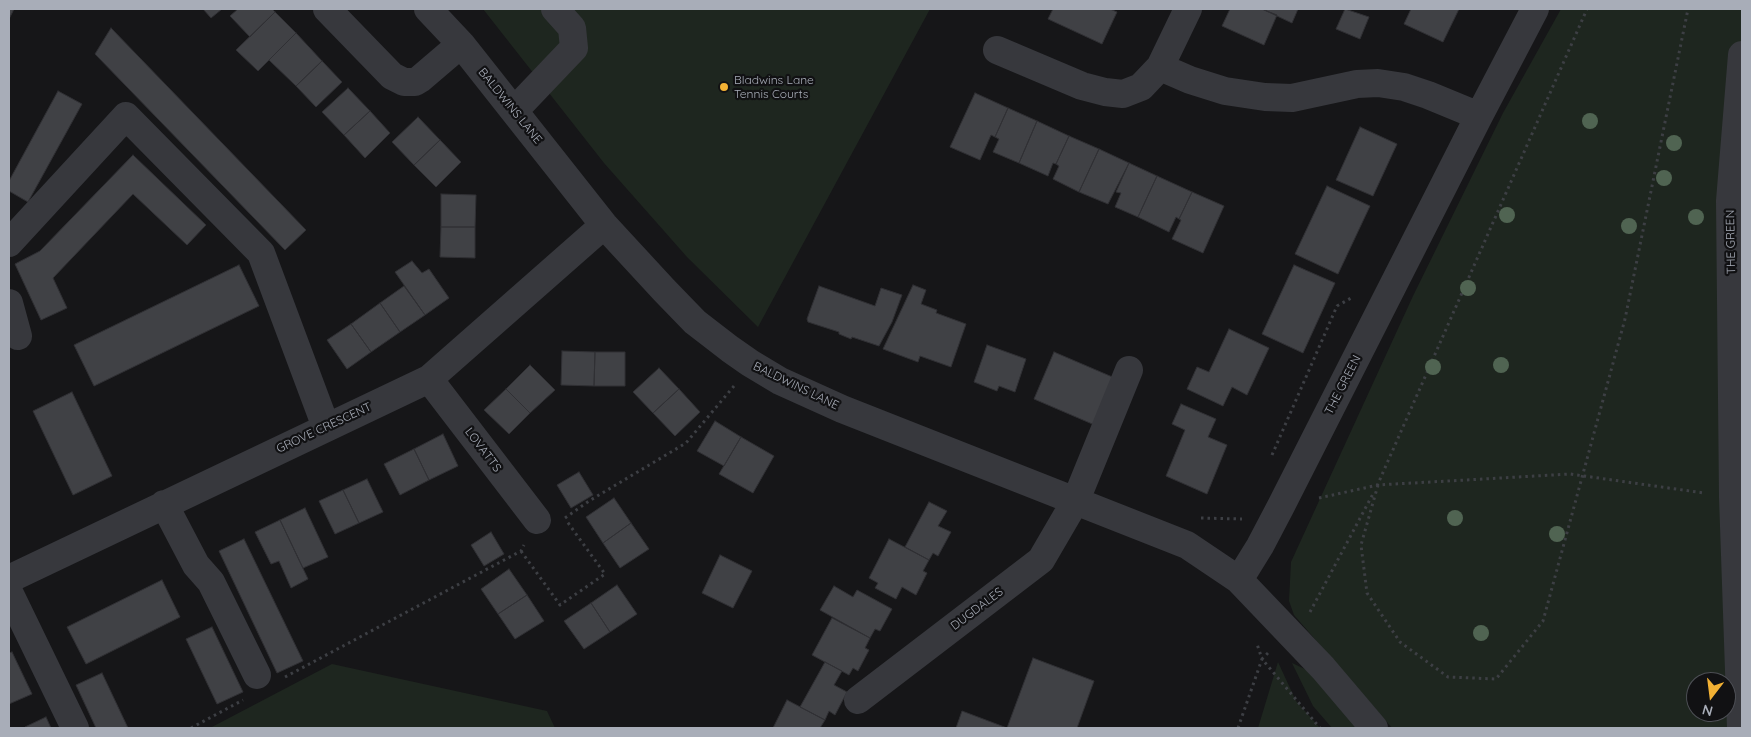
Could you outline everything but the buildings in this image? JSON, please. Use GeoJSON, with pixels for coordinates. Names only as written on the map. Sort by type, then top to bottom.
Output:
{"type":"FeatureCollection","features":[{"type":"Feature","properties":{"kind":"street"},"geometry":{"type":"LineString","coordinates":[[327,9],[392,76],[404,82],[415,82],[420,79],[461,44]]}},
{"type":"Feature","properties":{"kind":"street","name":"BALDWINS LANE"},"geometry":{"type":"LineString","coordinates":[[428,9],[461,44],[604,225],[695,322],[750,363],[780,381],[842,409],[1187,545],[1239,580]]}},
{"type":"Feature","properties":{"kind":"street"},"geometry":{"type":"LineString","coordinates":[[514,111],[574,48],[572,28],[556,9]]}},
{"type":"Feature","properties":{"kind":"street"},"geometry":{"type":"LineString","coordinates":[[997,50],[1082,86],[1123,94],[1140,87],[1160,67],[1188,9]]}},
{"type":"Feature","properties":{"kind":"street","name":"THE GREEN"},"geometry":{"type":"LineString","coordinates":[[1239,580],[1281,506],[1535,9]]}},
{"type":"Feature","properties":{"kind":"street","name":"THE GREEN"},"geometry":{"type":"LineString","coordinates":[[1741,728],[1733,497],[1730,201],[1742,56]]}},
{"type":"Feature","properties":{"kind":"street"},"geometry":{"type":"LineString","coordinates":[[1160,67],[1190,80],[1226,91],[1265,97],[1292,98],[1356,84],[1378,82],[1404,87],[1428,95],[1479,116]]}},
{"type":"Feature","properties":{"kind":"street"},"geometry":{"type":"LineString","coordinates":[[9,243],[126,116],[261,253],[326,427]]}},
{"type":"Feature","properties":{"kind":"street","name":"GROVE CRESCENT"},"geometry":{"type":"LineString","coordinates":[[9,579],[429,379],[604,225]]}},
{"type":"Feature","properties":{"kind":"street"},"geometry":{"type":"LineString","coordinates":[[9,303],[18,336]]}},
{"type":"Feature","properties":{"kind":"street","name":"DUGDALES"},"geometry":{"type":"LineString","coordinates":[[858,700],[1041,560],[1076,500],[1129,370]]}},
{"type":"Feature","properties":{"kind":"street","name":"LOVATTS"},"geometry":{"type":"LineString","coordinates":[[429,379],[537,520]]}},
{"type":"Feature","properties":{"kind":"street"},"geometry":{"type":"LineString","coordinates":[[164,504],[196,565],[211,582],[262,684]]}},
{"type":"Feature","properties":{"kind":"street"},"geometry":{"type":"LineString","coordinates":[[1239,580],[1323,668],[1374,728]]}},
{"type":"Feature","properties":{"kind":"street"},"geometry":{"type":"LineString","coordinates":[[9,592],[75,728]]}},
{"type":"Feature","properties":{"kind":"path"},"geometry":{"type":"LineString","coordinates":[[1238,728],[1262,659],[1310,612],[1378,485],[1587,9]]}},
{"type":"Feature","properties":{"kind":"path"},"geometry":{"type":"LineString","coordinates":[[1378,485],[1361,545],[1367,593],[1400,642],[1448,677],[1496,679],[1542,621],[1625,319],[1688,9]]}},
{"type":"Feature","properties":{"kind":"path"},"geometry":{"type":"LineString","coordinates":[[1271,457],[1337,306],[1353,298],[1358,290]]}},
{"type":"Feature","properties":{"kind":"path"},"geometry":{"type":"LineString","coordinates":[[191,728],[262,684],[521,551],[537,520],[565,518],[589,501],[686,443],[737,383],[750,363]]}},
{"type":"Feature","properties":{"kind":"path"},"geometry":{"type":"LineString","coordinates":[[1281,506],[1378,485],[1570,474],[1733,497]]}},
{"type":"Feature","properties":{"kind":"path"},"geometry":{"type":"LineString","coordinates":[[1194,515],[1203,519],[1243,519]]}},
{"type":"Feature","properties":{"kind":"path"},"geometry":{"type":"LineString","coordinates":[[521,551],[560,605],[606,574],[565,518]]}},
{"type":"Feature","properties":{"kind":"path"},"geometry":{"type":"LineString","coordinates":[[1257,642],[1262,659],[1320,728]]}},
{"type":"Feature","properties":{"kind":"shaded area"},"geometry":{"type":"Polygon","coordinates":[[[483,9],[930,9],[758,327],[687,257],[604,163],[483,9]]]}},
{"type":"Feature","properties":{"kind":"shaded area"},"geometry":{"type":"Polygon","coordinates":[[[1561,9],[1742,9],[1741,728],[1392,728],[1294,615],[1289,601],[1291,562],[1413,296],[1503,113],[1561,9]]]}},
{"type":"Feature","properties":{"kind":"shaded area"},"geometry":{"type":"Polygon","coordinates":[[[1278,662],[1296,701],[1320,728],[1258,728],[1278,662]]]}},
{"type":"Feature","properties":{"kind":"shaded area"},"geometry":{"type":"Polygon","coordinates":[[[1292,663],[1311,672],[1360,728],[1332,728],[1313,706],[1292,663]]]}},
{"type":"Feature","properties":{"kind":"shaded area"},"geometry":{"type":"Polygon","coordinates":[[[332,664],[547,711],[555,728],[210,728],[332,664]]]}},
{"type":"Feature","properties":{"kind":"place","name":"Bladwins Lane Tennis Courts"},"geometry":{"type":"Point","coordinates":[724,87]}}]}
